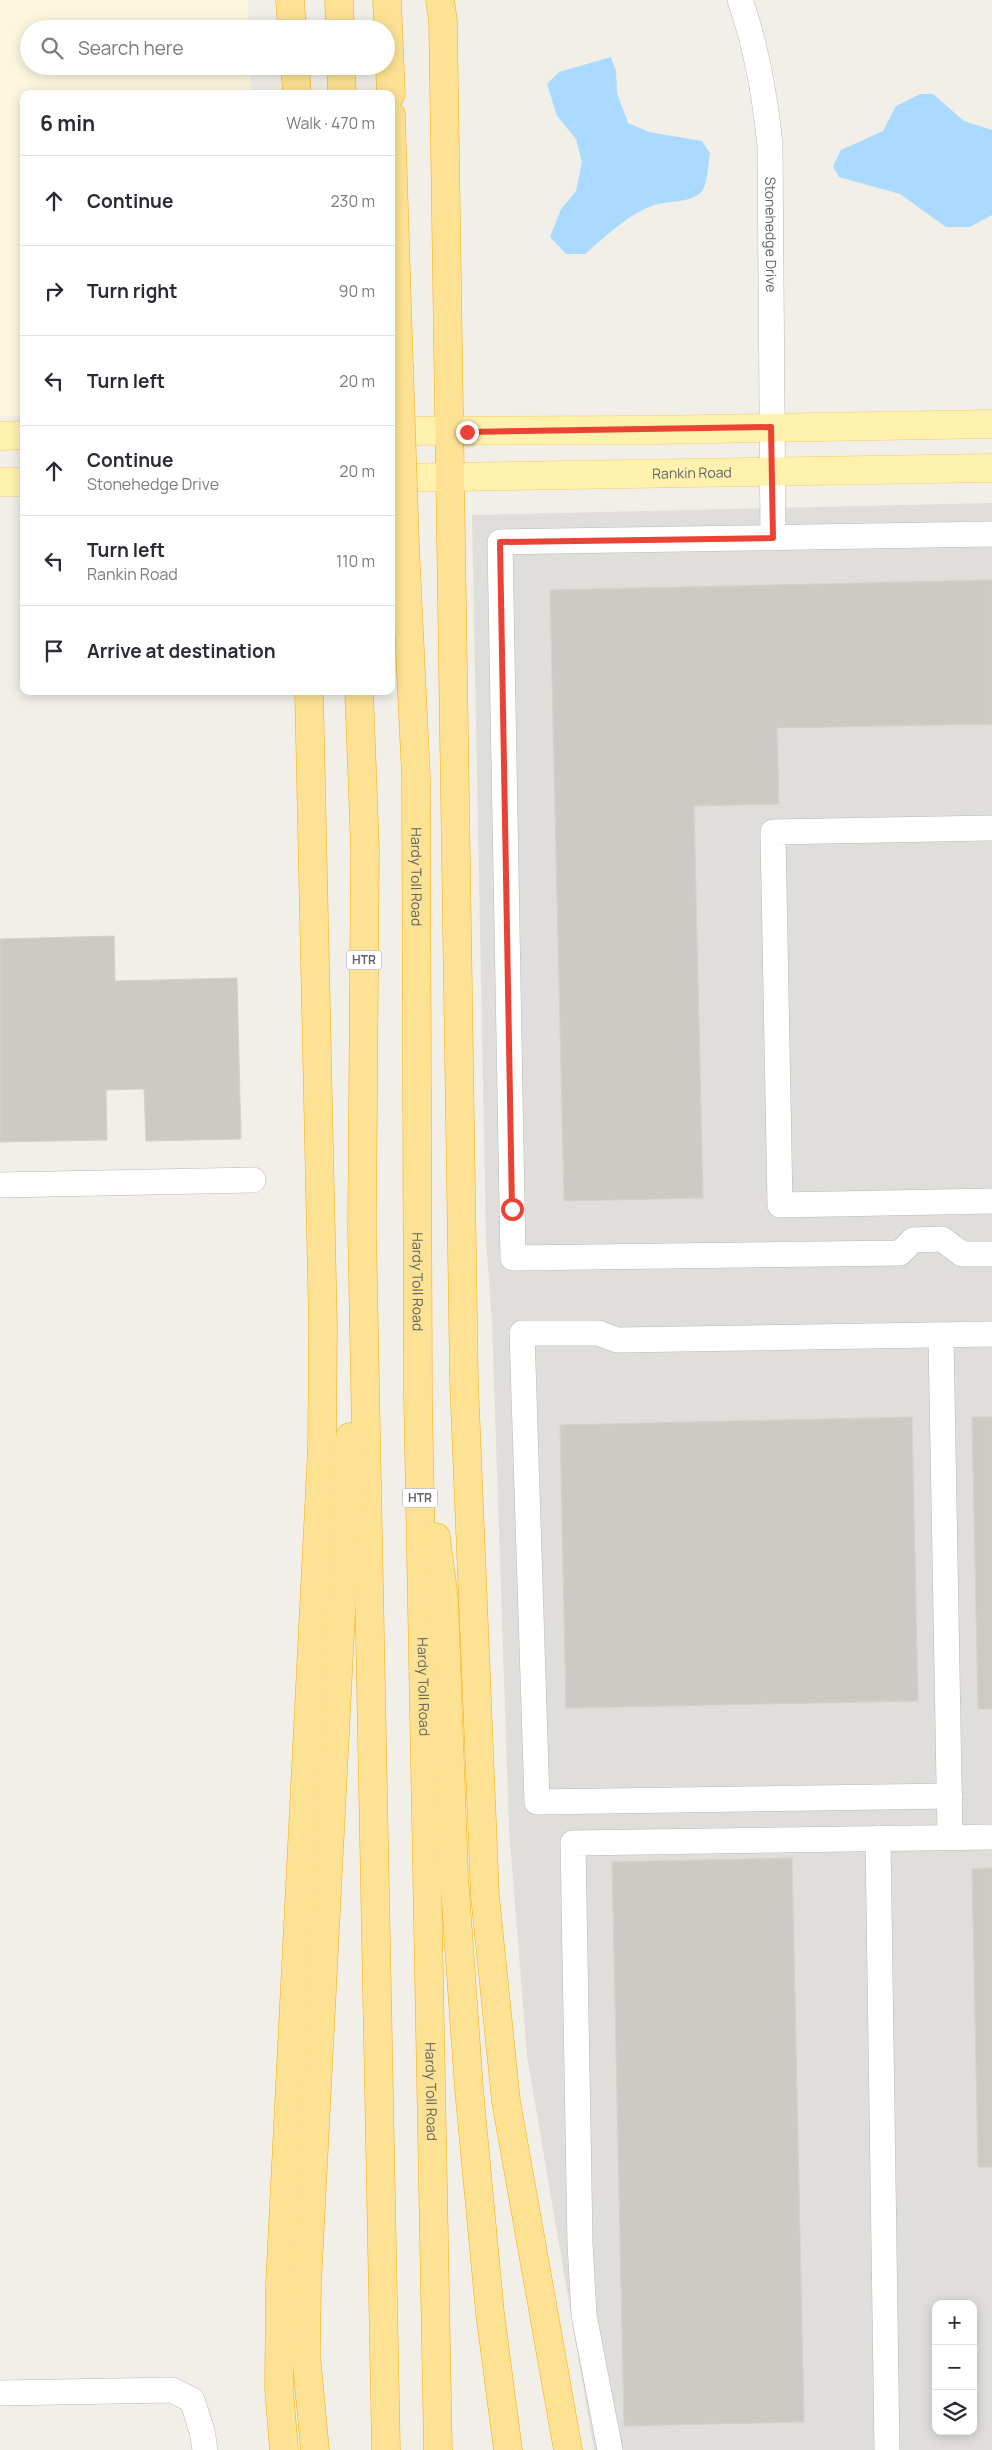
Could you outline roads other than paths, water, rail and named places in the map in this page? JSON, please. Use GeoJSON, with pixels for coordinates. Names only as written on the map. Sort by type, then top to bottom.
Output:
{"type":"FeatureCollection","features":[{"type":"Feature","properties":{"kind":"highway"},"geometry":{"type":"LineString","coordinates":[[290,0],[291,20]]}},
{"type":"Feature","properties":{"kind":"highway"},"geometry":{"type":"LineString","coordinates":[[339,0],[340,20]]}},
{"type":"Feature","properties":{"kind":"highway"},"geometry":{"type":"LineString","coordinates":[[388,0],[388,20]]}},
{"type":"Feature","properties":{"kind":"highway"},"geometry":{"type":"LineString","coordinates":[[440,0],[443,21],[464,1381],[485,1896],[490,1966],[506,2101],[568,2450]]}},
{"type":"Feature","properties":{"kind":"highway"},"geometry":{"type":"LineString","coordinates":[[296,75],[297,90]]}},
{"type":"Feature","properties":{"kind":"highway"},"geometry":{"type":"LineString","coordinates":[[341,75],[342,90]]}},
{"type":"Feature","properties":{"kind":"highway"},"geometry":{"type":"LineString","coordinates":[[390,75],[390,90]]}},
{"type":"Feature","properties":{"kind":"highway","name":"Hardy Toll Road"},"geometry":{"type":"LineString","coordinates":[[395,240],[405,546],[416,778],[418,1397],[438,2450]]}},
{"type":"Feature","properties":{"kind":"highway"},"geometry":{"type":"LineString","coordinates":[[284,2450],[279,2389],[280,2283],[322,1448],[324,1327],[309,695]]}},
{"type":"Feature","properties":{"kind":"highway","name":"HTR"},"geometry":{"type":"LineString","coordinates":[[359,695],[365,849],[362,1229],[386,2450]]}},
{"type":"Feature","properties":{"kind":"highway"},"geometry":{"type":"LineString","coordinates":[[315,2450],[306,2354],[308,2265],[343,1549],[362,1229]]}},
{"type":"Feature","properties":{"kind":"highway"},"geometry":{"type":"LineString","coordinates":[[418,1397],[444,1599],[454,1875],[462,1998],[489,2303],[508,2450]]}},
{"type":"Feature","properties":{"kind":"main road"},"geometry":{"type":"LineString","coordinates":[[395,431],[654,430],[992,424]]}},
{"type":"Feature","properties":{"kind":"main road"},"geometry":{"type":"LineString","coordinates":[[0,436],[20,435]]}},
{"type":"Feature","properties":{"kind":"main road","name":"Rankin Road"},"geometry":{"type":"LineString","coordinates":[[395,478],[772,470],[992,468]]}},
{"type":"Feature","properties":{"kind":"main road"},"geometry":{"type":"LineString","coordinates":[[0,482],[20,482]]}},
{"type":"Feature","properties":{"kind":"street","name":"Stonehedge Drive"},"geometry":{"type":"LineString","coordinates":[[740,0],[753,37],[765,94],[770,146],[773,538]]}},
{"type":"Feature","properties":{"kind":"street"},"geometry":{"type":"LineString","coordinates":[[992,534],[500,542],[513,1258],[900,1253],[913,1240],[942,1239],[962,1254],[992,1254]]}},
{"type":"Feature","properties":{"kind":"street"},"geometry":{"type":"LineString","coordinates":[[992,828],[773,832],[780,1205],[992,1200]]}},
{"type":"Feature","properties":{"kind":"street"},"geometry":{"type":"LineString","coordinates":[[0,1185],[253,1180]]}},
{"type":"Feature","properties":{"kind":"street"},"geometry":{"type":"LineString","coordinates":[[950,1796],[537,1802],[522,1333],[598,1333],[617,1340],[992,1334]]}},
{"type":"Feature","properties":{"kind":"street"},"geometry":{"type":"LineString","coordinates":[[941,1335],[950,1838]]}},
{"type":"Feature","properties":{"kind":"street"},"geometry":{"type":"LineString","coordinates":[[610,2450],[584,2315],[581,2261],[573,1843],[992,1837]]}},
{"type":"Feature","properties":{"kind":"street"},"geometry":{"type":"LineString","coordinates":[[878,1838],[887,2450]]}},
{"type":"Feature","properties":{"kind":"street"},"geometry":{"type":"LineString","coordinates":[[0,2393],[172,2390],[192,2400],[202,2431],[205,2450]]}},
{"type":"Feature","properties":{"kind":"water"},"geometry":{"type":"Polygon","coordinates":[[[611,57],[616,71],[617,93],[628,123],[649,132],[702,141],[710,153],[707,178],[702,191],[692,198],[657,204],[642,210],[624,221],[585,254],[566,254],[550,237],[561,209],[576,191],[582,162],[576,139],[557,116],[547,84],[559,72],[611,57]]]}},
{"type":"Feature","properties":{"kind":"water"},"geometry":{"type":"Polygon","coordinates":[[[920,94],[933,94],[964,121],[992,130],[992,215],[970,227],[946,227],[900,194],[839,177],[833,166],[841,150],[883,131],[896,106],[920,94]]]}}]}
